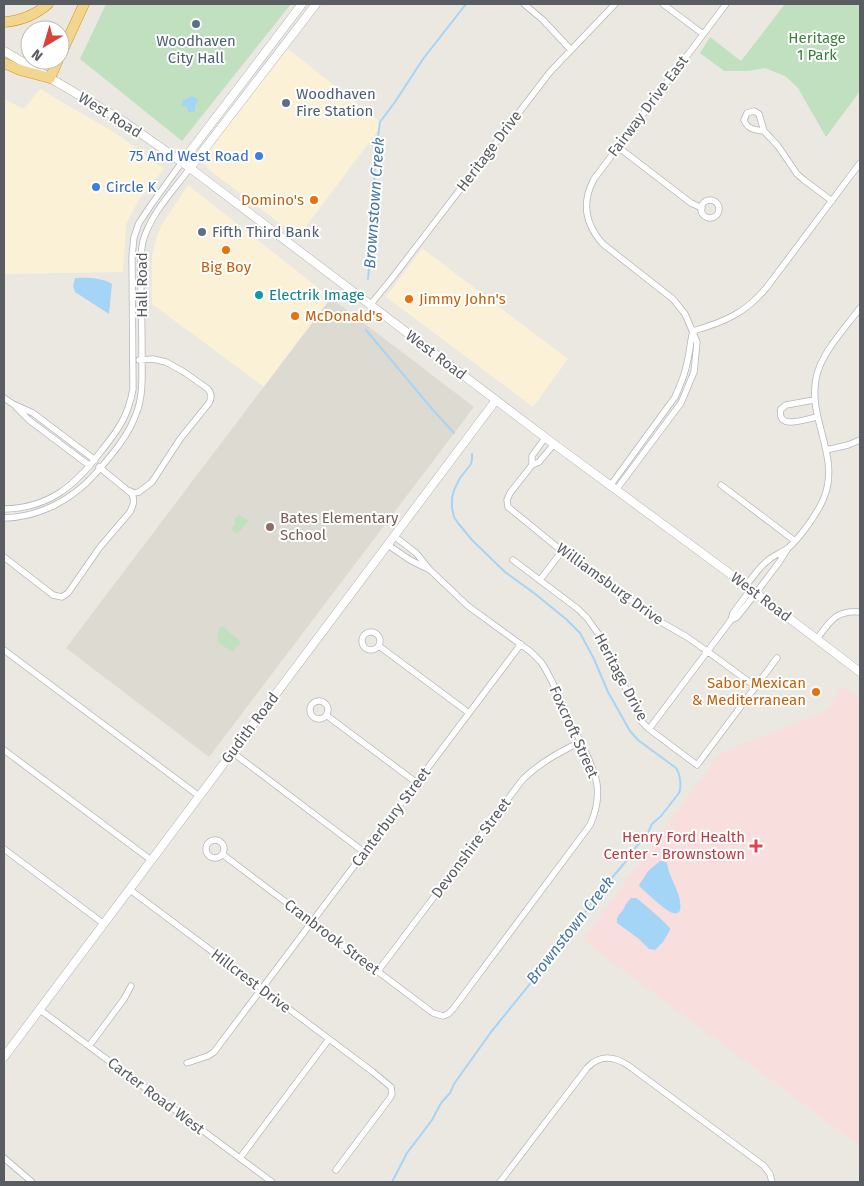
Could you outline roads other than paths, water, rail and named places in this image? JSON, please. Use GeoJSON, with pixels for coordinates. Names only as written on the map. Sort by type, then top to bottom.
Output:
{"type":"FeatureCollection","features":[{"type":"Feature","properties":{"kind":"highway"},"geometry":{"type":"LineString","coordinates":[[4,22],[32,15],[48,4]]}},
{"type":"Feature","properties":{"kind":"highway"},"geometry":{"type":"LineString","coordinates":[[70,34],[84,4]]}},
{"type":"Feature","properties":{"kind":"highway"},"geometry":{"type":"LineString","coordinates":[[4,63],[20,70],[50,78],[54,70]]}},
{"type":"Feature","properties":{"kind":"street","name":"Hall Road"},"geometry":{"type":"LineString","coordinates":[[4,509],[46,500],[71,486],[93,463],[118,430],[128,412],[133,389],[132,271],[133,244],[137,230],[143,217],[182,162],[302,4]]}},
{"type":"Feature","properties":{"kind":"street","name":"Hall Road"},"geometry":{"type":"LineString","coordinates":[[4,518],[34,514],[57,505],[78,491],[100,468],[126,434],[136,415],[142,392],[142,249],[151,221],[316,4]]}},
{"type":"Feature","properties":{"kind":"street"},"geometry":{"type":"LineString","coordinates":[[524,4],[571,50]]}},
{"type":"Feature","properties":{"kind":"street","name":"Heritage Drive"},"geometry":{"type":"LineString","coordinates":[[370,305],[550,72],[615,4]]}},
{"type":"Feature","properties":{"kind":"street"},"geometry":{"type":"LineString","coordinates":[[663,4],[703,34]]}},
{"type":"Feature","properties":{"kind":"street","name":"Fairway Drive East"},"geometry":{"type":"LineString","coordinates":[[693,331],[685,314],[673,299],[603,244],[593,232],[587,215],[586,202],[594,179],[726,4]]}},
{"type":"Feature","properties":{"kind":"street"},"geometry":{"type":"LineString","coordinates":[[285,26],[294,33]]}},
{"type":"Feature","properties":{"kind":"street","name":"West Road"},"geometry":{"type":"LineString","coordinates":[[4,51],[123,122],[182,162],[545,438],[860,672]]}},
{"type":"Feature","properties":{"kind":"street"},"geometry":{"type":"LineString","coordinates":[[229,100],[237,106]]}},
{"type":"Feature","properties":{"kind":"street"},"geometry":{"type":"LineString","coordinates":[[209,126],[218,132]]}},
{"type":"Feature","properties":{"kind":"street"},"geometry":{"type":"LineString","coordinates":[[764,131],[778,146],[800,177],[832,200]]}},
{"type":"Feature","properties":{"kind":"street"},"geometry":{"type":"LineString","coordinates":[[618,147],[691,203],[702,208]]}},
{"type":"Feature","properties":{"kind":"street"},"geometry":{"type":"LineString","coordinates":[[693,331],[729,319],[754,301],[767,287],[860,163]]}},
{"type":"Feature","properties":{"kind":"street"},"geometry":{"type":"LineString","coordinates":[[143,217],[151,221]]}},
{"type":"Feature","properties":{"kind":"street"},"geometry":{"type":"LineString","coordinates":[[132,271],[141,271]]}},
{"type":"Feature","properties":{"kind":"street"},"geometry":{"type":"LineString","coordinates":[[752,590],[756,572],[767,561],[788,548],[795,541],[814,515],[825,495],[829,472],[826,450],[814,400],[816,381],[821,363],[827,352],[860,308]]}},
{"type":"Feature","properties":{"kind":"street"},"geometry":{"type":"LineString","coordinates":[[613,488],[675,397],[688,362],[693,331]]}},
{"type":"Feature","properties":{"kind":"street"},"geometry":{"type":"LineString","coordinates":[[613,488],[681,403],[694,372],[697,342],[693,331]]}},
{"type":"Feature","properties":{"kind":"street"},"geometry":{"type":"LineString","coordinates":[[4,398],[33,413],[130,491],[134,493],[139,492],[152,482],[180,439],[212,398],[208,389],[173,365],[157,360],[134,360]]}},
{"type":"Feature","properties":{"kind":"street","name":"Gudith Road"},"geometry":{"type":"LineString","coordinates":[[4,1057],[496,400]]}},
{"type":"Feature","properties":{"kind":"street"},"geometry":{"type":"LineString","coordinates":[[814,400],[786,405],[781,409],[780,415],[783,420],[789,422],[817,417]]}},
{"type":"Feature","properties":{"kind":"street"},"geometry":{"type":"LineString","coordinates":[[657,422],[664,426]]}},
{"type":"Feature","properties":{"kind":"street","name":"Williamsburg Drive"},"geometry":{"type":"LineString","coordinates":[[532,465],[532,456],[545,438]]}},
{"type":"Feature","properties":{"kind":"street"},"geometry":{"type":"LineString","coordinates":[[826,450],[860,440]]}},
{"type":"Feature","properties":{"kind":"street","name":"Williamsburg Drive"},"geometry":{"type":"LineString","coordinates":[[554,444],[539,462],[532,465],[508,496],[507,505],[510,509],[562,550],[661,622],[707,651],[756,687]]}},
{"type":"Feature","properties":{"kind":"street"},"geometry":{"type":"LineString","coordinates":[[721,486],[795,541]]}},
{"type":"Feature","properties":{"kind":"street"},"geometry":{"type":"LineString","coordinates":[[4,557],[53,595],[58,597],[65,595],[100,547],[130,512],[134,499],[130,491]]}},
{"type":"Feature","properties":{"kind":"street","name":"Foxcroft Street"},"geometry":{"type":"LineString","coordinates":[[394,536],[416,553],[430,570],[468,606],[535,655],[545,668],[593,770],[597,784],[597,802],[594,818],[590,825],[453,1009],[443,1016]]}},
{"type":"Feature","properties":{"kind":"street","name":"Foxcroft Street"},"geometry":{"type":"LineString","coordinates":[[388,545],[410,560],[430,570]]}},
{"type":"Feature","properties":{"kind":"street"},"geometry":{"type":"LineString","coordinates":[[649,729],[731,620],[737,617],[752,590],[780,562],[788,548]]}},
{"type":"Feature","properties":{"kind":"street"},"geometry":{"type":"LineString","coordinates":[[540,580],[562,550]]}},
{"type":"Feature","properties":{"kind":"street","name":"Heritage Drive"},"geometry":{"type":"LineString","coordinates":[[513,560],[578,609],[596,629],[639,718],[649,729],[697,765],[778,658]]}},
{"type":"Feature","properties":{"kind":"street"},"geometry":{"type":"LineString","coordinates":[[817,639],[832,619],[838,615],[848,612],[860,612]]}},
{"type":"Feature","properties":{"kind":"street","name":"Canterbury Street"},"geometry":{"type":"LineString","coordinates":[[187,1063],[214,1052],[521,644]]}},
{"type":"Feature","properties":{"kind":"street"},"geometry":{"type":"LineString","coordinates":[[378,646],[469,713]]}},
{"type":"Feature","properties":{"kind":"street"},"geometry":{"type":"LineString","coordinates":[[4,650],[199,796]]}},
{"type":"Feature","properties":{"kind":"street"},"geometry":{"type":"LineString","coordinates":[[326,715],[416,783]]}},
{"type":"Feature","properties":{"kind":"street","name":"Devonshire Street"},"geometry":{"type":"LineString","coordinates":[[378,971],[523,779],[545,760],[580,742]]}},
{"type":"Feature","properties":{"kind":"street"},"geometry":{"type":"LineString","coordinates":[[4,750],[151,860]]}},
{"type":"Feature","properties":{"kind":"street"},"geometry":{"type":"LineString","coordinates":[[232,752],[364,852]]}},
{"type":"Feature","properties":{"kind":"street"},"geometry":{"type":"LineString","coordinates":[[4,849],[104,924]]}},
{"type":"Feature","properties":{"kind":"street","name":"Cranbrook Street"},"geometry":{"type":"LineString","coordinates":[[222,854],[433,1013],[443,1016]]}},
{"type":"Feature","properties":{"kind":"street","name":"Hillcrest Drive"},"geometry":{"type":"LineString","coordinates":[[129,889],[389,1084],[392,1094],[336,1170]]}},
{"type":"Feature","properties":{"kind":"street"},"geometry":{"type":"LineString","coordinates":[[89,1046],[124,999],[131,986]]}},
{"type":"Feature","properties":{"kind":"street","name":"Carter Road West"},"geometry":{"type":"LineString","coordinates":[[39,1009],[272,1182]]}},
{"type":"Feature","properties":{"kind":"street"},"geometry":{"type":"LineString","coordinates":[[240,1158],[329,1039]]}},
{"type":"Feature","properties":{"kind":"street"},"geometry":{"type":"LineString","coordinates":[[500,1182],[586,1068],[604,1058],[616,1059],[629,1066],[764,1166],[772,1180]]}},
{"type":"Feature","properties":{"kind":"street"},"geometry":{"type":"LineString","coordinates":[[4,1158],[32,1182]]}},
{"type":"Feature","properties":{"kind":"water"},"geometry":{"type":"Polygon","coordinates":[[[191,96],[197,98],[198,101],[195,105],[195,111],[189,113],[187,107],[182,105],[182,101],[191,96]]]}},
{"type":"Feature","properties":{"kind":"water"},"geometry":{"type":"Polygon","coordinates":[[[75,278],[100,279],[112,284],[109,314],[75,292],[73,286],[75,278]]]}},
{"type":"Feature","properties":{"kind":"water"},"geometry":{"type":"Polygon","coordinates":[[[660,861],[667,863],[680,899],[680,911],[677,913],[665,909],[639,885],[648,871],[660,861]]]}},
{"type":"Feature","properties":{"kind":"water"},"geometry":{"type":"Polygon","coordinates":[[[631,898],[639,900],[670,928],[663,942],[655,950],[649,949],[617,923],[618,916],[631,898]]]}},
{"type":"Feature","properties":{"kind":"waterway","name":"Brownstown Creek"},"geometry":{"type":"LineString","coordinates":[[368,279],[373,226],[375,157],[380,122],[423,59],[466,4]]}},
{"type":"Feature","properties":{"kind":"waterway","name":"Brownstown Creek"},"geometry":{"type":"LineString","coordinates":[[366,330],[454,433]]}},
{"type":"Feature","properties":{"kind":"waterway","name":"Brownstown Creek"},"geometry":{"type":"LineString","coordinates":[[392,1182],[407,1153],[432,1120],[441,1103],[450,1093],[454,1084],[491,1032],[647,835],[652,824],[661,816],[679,793],[680,787],[676,768],[638,740],[630,731],[608,692],[594,659],[580,633],[566,619],[505,572],[472,540],[454,517],[452,508],[454,490],[460,478],[471,464],[472,454]]}},
{"type":"Feature","properties":{"kind":"place","name":"Woodhaven City Hall"},"geometry":{"type":"Point","coordinates":[196,24]}},
{"type":"Feature","properties":{"kind":"place","name":"Woodhaven Fire Station"},"geometry":{"type":"Point","coordinates":[286,103]}},
{"type":"Feature","properties":{"kind":"place","name":"75 And West Road"},"geometry":{"type":"Point","coordinates":[259,156]}},
{"type":"Feature","properties":{"kind":"place","name":"Circle K"},"geometry":{"type":"Point","coordinates":[96,187]}},
{"type":"Feature","properties":{"kind":"place","name":"Domino's"},"geometry":{"type":"Point","coordinates":[314,200]}},
{"type":"Feature","properties":{"kind":"place","name":"Fifth Third Bank"},"geometry":{"type":"Point","coordinates":[202,232]}},
{"type":"Feature","properties":{"kind":"place","name":"Big Boy"},"geometry":{"type":"Point","coordinates":[226,250]}},
{"type":"Feature","properties":{"kind":"place","name":"Electrik Image"},"geometry":{"type":"Point","coordinates":[259,295]}},
{"type":"Feature","properties":{"kind":"place","name":"Jimmy John's"},"geometry":{"type":"Point","coordinates":[409,299]}},
{"type":"Feature","properties":{"kind":"place","name":"McDonald's"},"geometry":{"type":"Point","coordinates":[295,316]}},
{"type":"Feature","properties":{"kind":"place","name":"Bates Elementary School"},"geometry":{"type":"Point","coordinates":[270,527]}},
{"type":"Feature","properties":{"kind":"place","name":"Sabor Mexican & Mediterranean"},"geometry":{"type":"Point","coordinates":[816,692]}},
{"type":"Feature","properties":{"kind":"place","name":"Henry Ford Health Center - Brownstown"},"geometry":{"type":"Point","coordinates":[756,846]}},
{"type":"Feature","properties":{"kind":"park label","name":"Heritage 1 Park"},"geometry":{"type":"Point","coordinates":[817,46]}}]}
